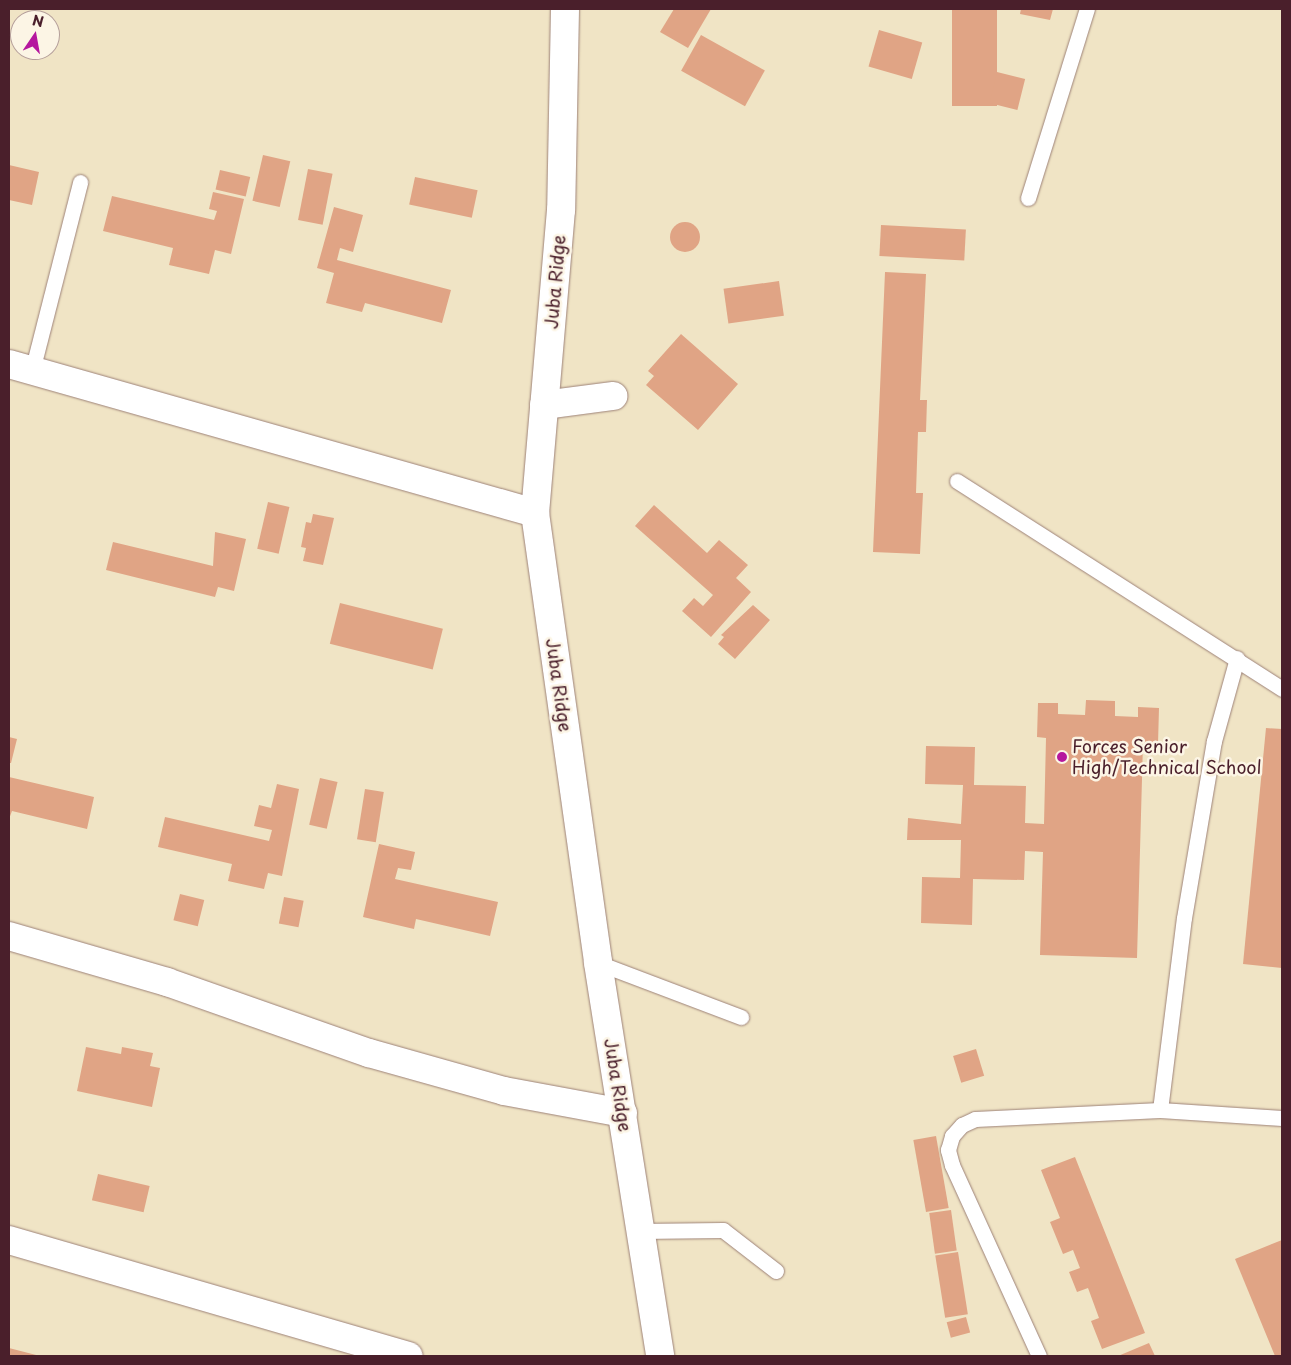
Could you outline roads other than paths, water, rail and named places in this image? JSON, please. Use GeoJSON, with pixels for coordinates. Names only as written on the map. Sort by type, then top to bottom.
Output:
{"type":"FeatureCollection","features":[{"type":"Feature","properties":{"kind":"street","name":"Juba Ridge"},"geometry":{"type":"LineString","coordinates":[[565,9],[561,210],[534,513],[598,963],[660,1356]]}},
{"type":"Feature","properties":{"kind":"street"},"geometry":{"type":"LineString","coordinates":[[21,368],[534,513]]}},
{"type":"Feature","properties":{"kind":"street"},"geometry":{"type":"LineString","coordinates":[[544,405],[613,396]]}},
{"type":"Feature","properties":{"kind":"street"},"geometry":{"type":"LineString","coordinates":[[9,936],[168,982],[369,1053],[504,1091],[623,1113]]}},
{"type":"Feature","properties":{"kind":"street"},"geometry":{"type":"LineString","coordinates":[[9,1240],[408,1356]]}},
{"type":"Feature","properties":{"kind":"lane"},"geometry":{"type":"LineString","coordinates":[[1028,198],[1087,9]]}},
{"type":"Feature","properties":{"kind":"lane"},"geometry":{"type":"LineString","coordinates":[[21,368],[80,182]]}},
{"type":"Feature","properties":{"kind":"lane"},"geometry":{"type":"LineString","coordinates":[[957,481],[1282,688]]}},
{"type":"Feature","properties":{"kind":"lane"},"geometry":{"type":"LineString","coordinates":[[1160,1110],[1184,918],[1209,771],[1237,658]]}},
{"type":"Feature","properties":{"kind":"lane"},"geometry":{"type":"LineString","coordinates":[[598,963],[741,1017]]}},
{"type":"Feature","properties":{"kind":"lane"},"geometry":{"type":"LineString","coordinates":[[1039,1356],[952,1165],[948,1150],[952,1136],[975,1119],[1160,1110],[1282,1118]]}},
{"type":"Feature","properties":{"kind":"lane"},"geometry":{"type":"LineString","coordinates":[[639,1231],[723,1230],[776,1271]]}},
{"type":"Feature","properties":{"kind":"place","name":"Forces Senior High/Technical School"},"geometry":{"type":"Point","coordinates":[1062,757]}}]}
